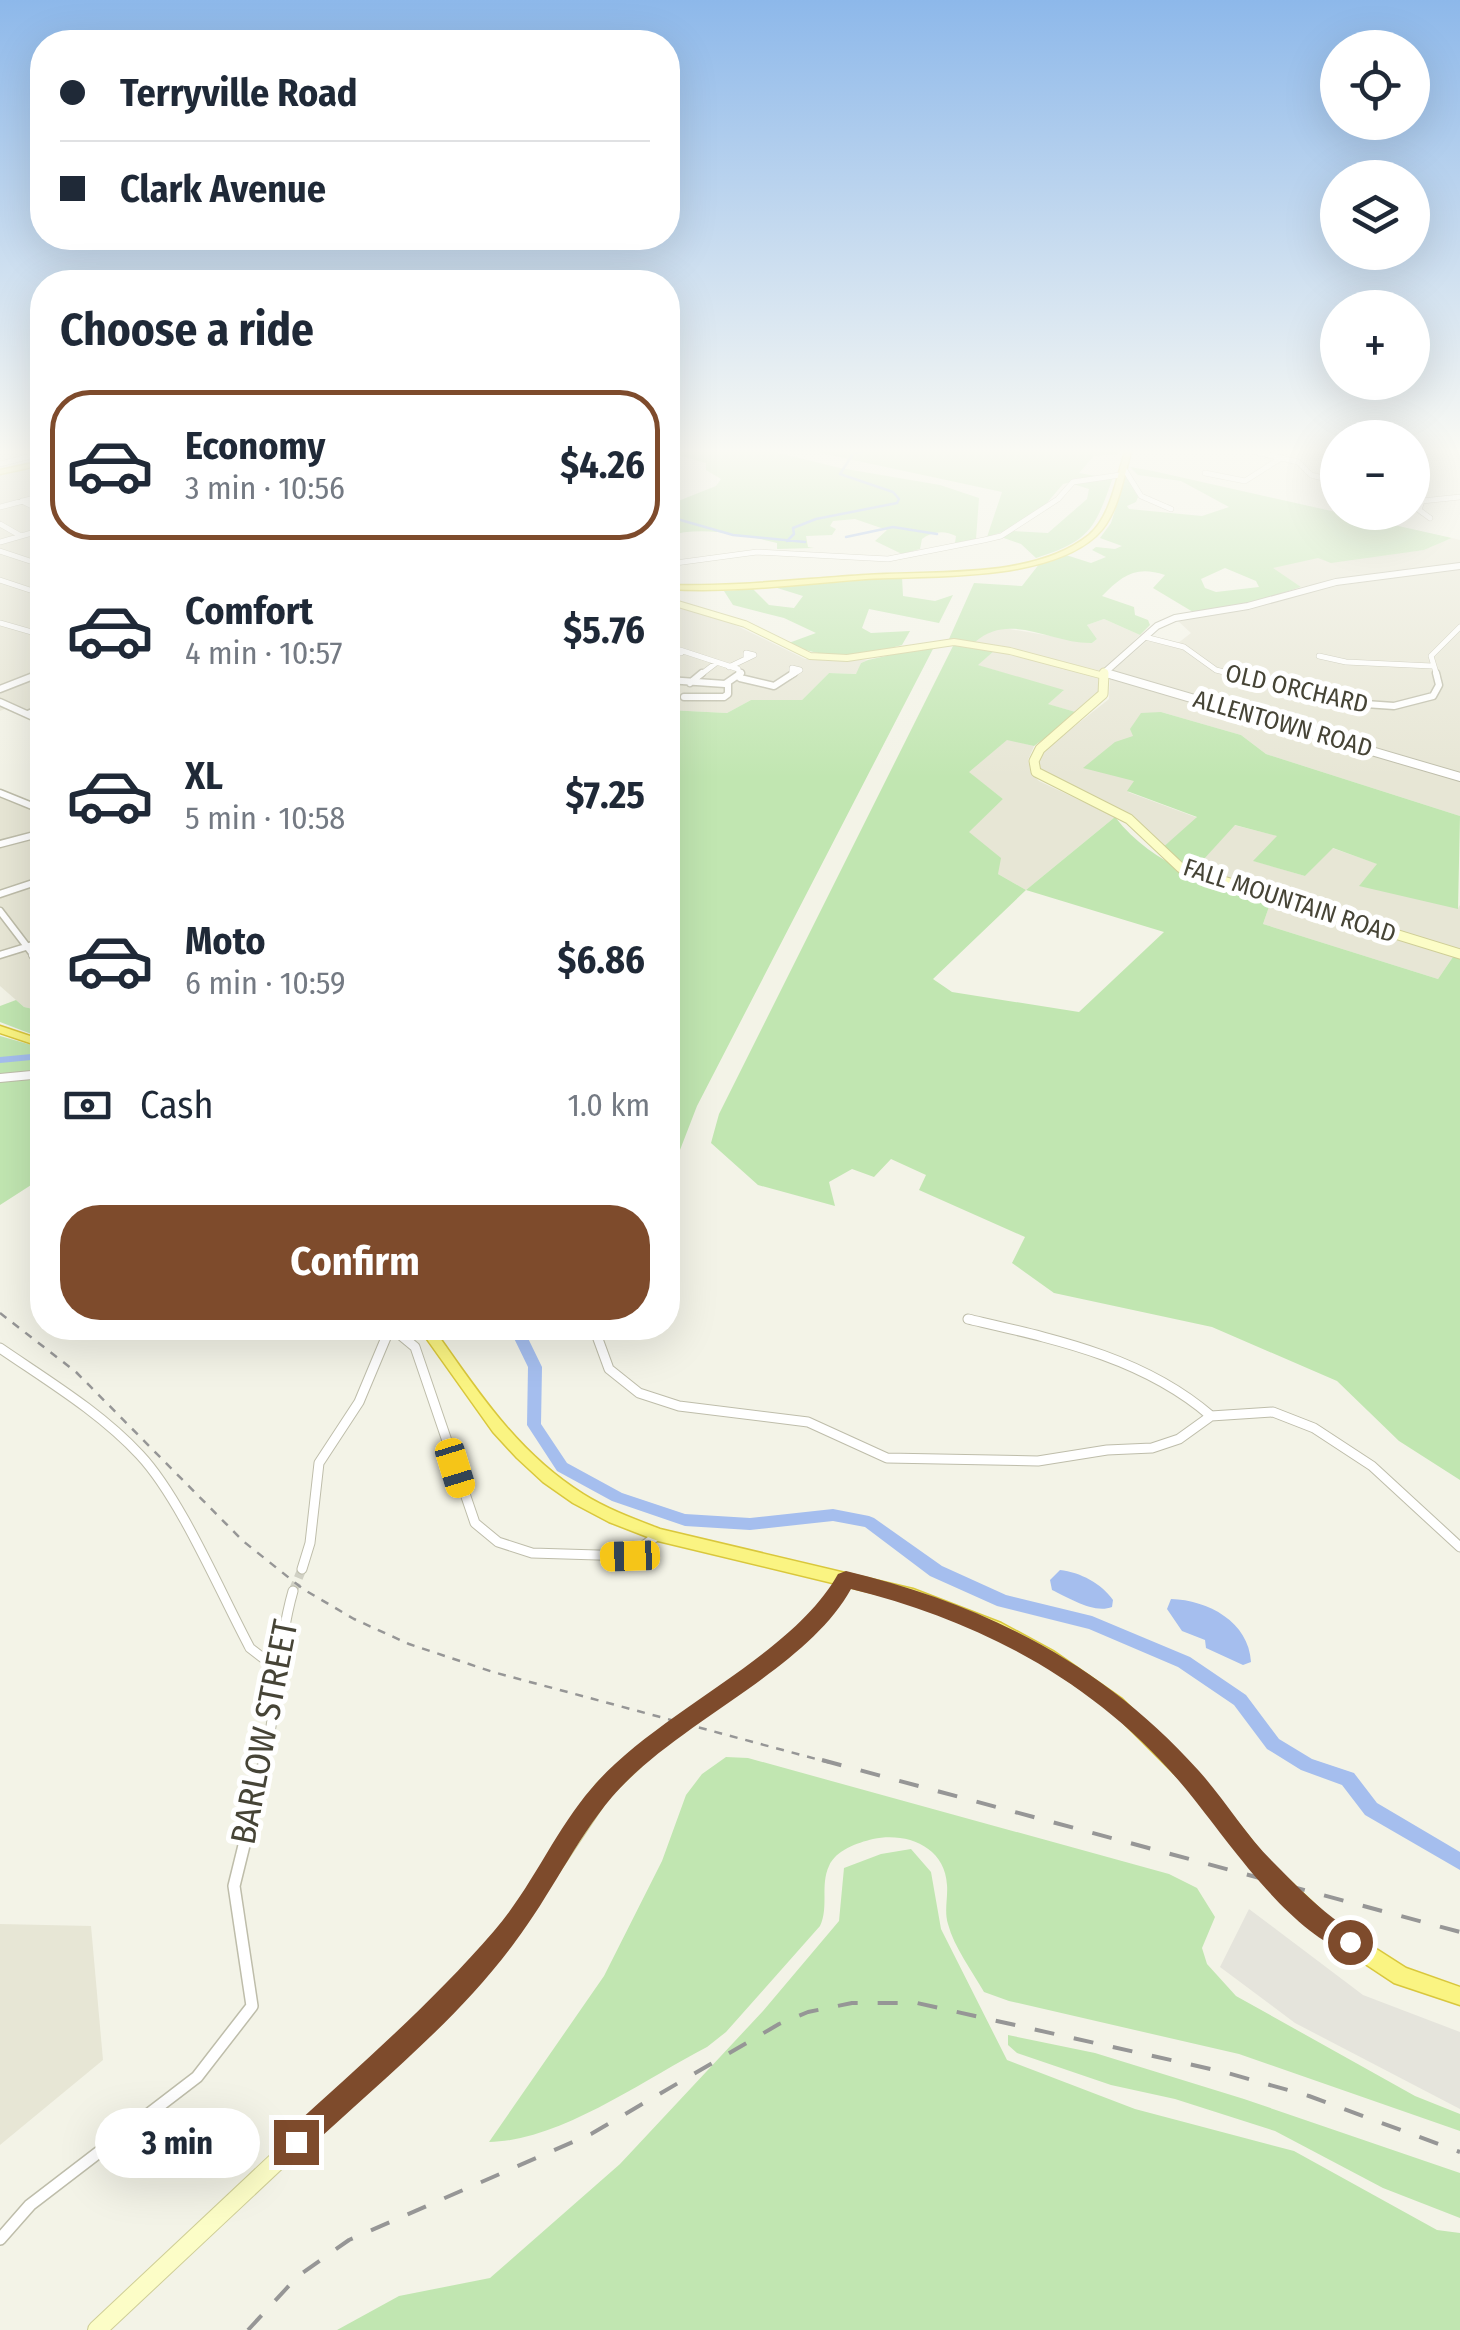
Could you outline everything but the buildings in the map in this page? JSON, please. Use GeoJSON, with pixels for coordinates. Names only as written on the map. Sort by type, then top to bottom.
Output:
{"type":"FeatureCollection","features":[{"type":"Feature","properties":{"kind":"highway"},"geometry":{"type":"LineString","coordinates":[[0,1029],[30,1040]]}},
{"type":"Feature","properties":{"kind":"highway"},"geometry":{"type":"LineString","coordinates":[[434,1340],[490,1420],[526,1462],[577,1501],[658,1535],[913,1596],[1020,1640],[1068,1669],[1116,1704],[1190,1778],[1260,1865],[1324,1926],[1401,1976],[1460,1996]]}},
{"type":"Feature","properties":{"kind":"main road"},"geometry":{"type":"LineString","coordinates":[[680,587],[742,587],[978,569],[1033,561]]}},
{"type":"Feature","properties":{"kind":"main road"},"geometry":{"type":"LineString","coordinates":[[680,605],[745,625],[788,649],[823,658],[854,659],[922,643],[954,642],[1104,673]]}},
{"type":"Feature","properties":{"kind":"main road","name":"FALL MOUNTAIN ROAD"},"geometry":{"type":"LineString","coordinates":[[1104,673],[1103,694],[1040,748],[1034,760],[1036,772],[1052,784],[1130,820],[1165,858],[1181,868],[1460,954]]}},
{"type":"Feature","properties":{"kind":"main road"},"geometry":{"type":"LineString","coordinates":[[97,2330],[437,2011],[506,1936],[603,1790],[644,1751],[804,1631],[833,1602],[846,1580]]}},
{"type":"Feature","properties":{"kind":"street"},"geometry":{"type":"LineString","coordinates":[[1104,673],[1146,636],[1175,618],[1248,606],[1340,581],[1460,566]]}},
{"type":"Feature","properties":{"kind":"street"},"geometry":{"type":"LineString","coordinates":[[2,582],[30,590]]}},
{"type":"Feature","properties":{"kind":"street"},"geometry":{"type":"LineString","coordinates":[[0,623],[30,632]]}},
{"type":"Feature","properties":{"kind":"street","name":"OLD ORCHARD"},"geometry":{"type":"LineString","coordinates":[[1146,636],[1184,647],[1216,670],[1368,706],[1394,706],[1432,696],[1439,685],[1432,656],[1460,627]]}},
{"type":"Feature","properties":{"kind":"street"},"geometry":{"type":"LineString","coordinates":[[681,653],[742,672],[740,678]]}},
{"type":"Feature","properties":{"kind":"street"},"geometry":{"type":"LineString","coordinates":[[1319,656],[1346,662],[1432,666]]}},
{"type":"Feature","properties":{"kind":"street"},"geometry":{"type":"LineString","coordinates":[[729,667],[746,657]]}},
{"type":"Feature","properties":{"kind":"street"},"geometry":{"type":"LineString","coordinates":[[690,683],[716,663]]}},
{"type":"Feature","properties":{"kind":"street"},"geometry":{"type":"LineString","coordinates":[[680,681],[728,683],[740,678],[774,686],[792,673]]}},
{"type":"Feature","properties":{"kind":"street","name":"ALLENTOWN ROAD"},"geometry":{"type":"LineString","coordinates":[[1104,673],[1460,777]]}},
{"type":"Feature","properties":{"kind":"street"},"geometry":{"type":"LineString","coordinates":[[0,690],[30,677]]}},
{"type":"Feature","properties":{"kind":"street"},"geometry":{"type":"LineString","coordinates":[[696,697],[725,697],[728,683]]}},
{"type":"Feature","properties":{"kind":"street"},"geometry":{"type":"LineString","coordinates":[[0,702],[28,714]]}},
{"type":"Feature","properties":{"kind":"street"},"geometry":{"type":"LineString","coordinates":[[0,714],[14,708]]}},
{"type":"Feature","properties":{"kind":"street"},"geometry":{"type":"LineString","coordinates":[[0,793],[30,805]]}},
{"type":"Feature","properties":{"kind":"street"},"geometry":{"type":"LineString","coordinates":[[0,844],[30,836]]}},
{"type":"Feature","properties":{"kind":"street"},"geometry":{"type":"LineString","coordinates":[[0,894],[30,884]]}},
{"type":"Feature","properties":{"kind":"street"},"geometry":{"type":"LineString","coordinates":[[0,911],[30,952]]}},
{"type":"Feature","properties":{"kind":"street"},"geometry":{"type":"LineString","coordinates":[[0,954],[30,946]]}},
{"type":"Feature","properties":{"kind":"street"},"geometry":{"type":"LineString","coordinates":[[0,1078],[30,1075]]}},
{"type":"Feature","properties":{"kind":"street"},"geometry":{"type":"LineString","coordinates":[[968,1320],[1048,1335],[1086,1347],[1181,1390],[1210,1416]]}},
{"type":"Feature","properties":{"kind":"street"},"geometry":{"type":"LineString","coordinates":[[302,1569],[311,1542],[320,1458],[352,1414],[365,1388],[374,1354],[383,1340]]}},
{"type":"Feature","properties":{"kind":"street"},"geometry":{"type":"LineString","coordinates":[[406,1340],[415,1347],[427,1374],[475,1522],[498,1542],[532,1553],[630,1556],[658,1535]]}},
{"type":"Feature","properties":{"kind":"street"},"geometry":{"type":"LineString","coordinates":[[598,1340],[609,1369],[639,1393],[680,1406],[808,1422],[887,1458],[1038,1462],[1107,1450],[1152,1448],[1179,1439],[1210,1416],[1273,1412],[1314,1428],[1372,1466],[1460,1547]]}},
{"type":"Feature","properties":{"kind":"street"},"geometry":{"type":"LineString","coordinates":[[0,1348],[96,1415],[140,1456],[166,1492],[250,1648],[259,1656],[279,1661]]}},
{"type":"Feature","properties":{"kind":"street","name":"BARLOW STREET"},"geometry":{"type":"LineString","coordinates":[[0,2240],[30,2205],[198,2077],[252,2006],[234,1886],[272,1730],[282,1627],[293,1591]]}},
{"type":"Feature","properties":{"kind":"shaded area"},"geometry":{"type":"Polygon","coordinates":[[[0,561],[30,561],[30,718],[7,708],[0,711],[0,561]]]}},
{"type":"Feature","properties":{"kind":"shaded area"},"geometry":{"type":"Polygon","coordinates":[[[1302,561],[1460,561],[1301,587],[1271,568],[1302,561]]]}},
{"type":"Feature","properties":{"kind":"shaded area"},"geometry":{"type":"Polygon","coordinates":[[[1460,568],[1460,774],[1111,672],[1147,641],[1173,647],[1191,633],[1178,621],[1244,610],[1309,590],[1460,568]]]}},
{"type":"Feature","properties":{"kind":"shaded area"},"geometry":{"type":"Polygon","coordinates":[[[680,607],[731,623],[805,659],[868,660],[861,663],[857,674],[829,673],[802,700],[751,700],[727,713],[680,711],[680,607]]]}},
{"type":"Feature","properties":{"kind":"shaded area"},"geometry":{"type":"Polygon","coordinates":[[[1104,619],[1140,635],[1101,671],[975,642],[988,630],[1004,628],[1092,643],[1097,639],[1087,625],[1104,619]]]}},
{"type":"Feature","properties":{"kind":"shaded area"},"geometry":{"type":"Polygon","coordinates":[[[994,651],[1098,676],[1099,695],[1079,713],[1047,704],[1063,691],[977,665],[994,651]]]}},
{"type":"Feature","properties":{"kind":"shaded area"},"geometry":{"type":"Polygon","coordinates":[[[1110,678],[1460,780],[1460,816],[1266,754],[1241,735],[1161,712],[1134,735],[1135,781],[1128,792],[1198,818],[1161,849],[1149,835],[1040,772],[1038,761],[1046,749],[1109,699],[1110,678]]]}},
{"type":"Feature","properties":{"kind":"shaded area"},"geometry":{"type":"Polygon","coordinates":[[[1007,739],[1034,746],[1028,760],[1031,773],[1039,781],[1115,817],[1026,890],[998,874],[968,832],[1003,799],[968,772],[1007,739]]]}},
{"type":"Feature","properties":{"kind":"shaded area"},"geometry":{"type":"Polygon","coordinates":[[[0,795],[30,808],[30,1008],[0,986],[0,795]]]}},
{"type":"Feature","properties":{"kind":"shaded area"},"geometry":{"type":"Polygon","coordinates":[[[1234,825],[1278,836],[1254,861],[1305,876],[1332,848],[1378,864],[1360,885],[1458,908],[1460,905],[1460,950],[1194,870],[1234,825]]]}},
{"type":"Feature","properties":{"kind":"shaded area"},"geometry":{"type":"Polygon","coordinates":[[[1271,901],[1453,957],[1438,979],[1263,924],[1271,901]]]}},
{"type":"Feature","properties":{"kind":"shaded area"},"geometry":{"type":"Polygon","coordinates":[[[1249,1909],[1363,1995],[1460,2032],[1460,2109],[1295,2023],[1220,1967],[1249,1909]]]}},
{"type":"Feature","properties":{"kind":"shaded area"},"geometry":{"type":"Polygon","coordinates":[[[0,1924],[91,1926],[103,2060],[0,2145],[0,1924]]]}},
{"type":"Feature","properties":{"kind":"green space"},"geometry":{"type":"Polygon","coordinates":[[[1306,561],[1273,568],[1301,587],[1248,604],[1193,612],[1153,588],[1165,575],[1145,571],[1130,574],[1102,596],[1134,607],[1135,615],[1148,620],[1150,625],[1140,635],[1104,619],[1087,625],[1097,639],[1092,643],[1017,629],[988,633],[975,642],[949,639],[974,583],[1022,586],[1040,563],[1306,561]],[[1225,568],[1201,579],[1205,588],[1216,592],[1259,587],[1256,581],[1225,568]]]}},
{"type":"Feature","properties":{"kind":"green space"},"geometry":{"type":"Polygon","coordinates":[[[902,577],[903,596],[935,601],[953,595],[939,623],[869,609],[862,628],[871,633],[910,631],[902,645],[858,654],[830,655],[786,644],[816,633],[784,618],[733,605],[724,591],[753,589],[769,605],[794,608],[803,596],[774,587],[902,577]]]}},
{"type":"Feature","properties":{"kind":"green space"},"geometry":{"type":"Polygon","coordinates":[[[954,644],[994,651],[978,665],[1064,690],[1048,704],[1079,713],[1034,746],[1007,740],[969,772],[1003,799],[969,832],[1001,858],[998,874],[1026,890],[1115,817],[1166,861],[1206,880],[1271,901],[1263,924],[1438,979],[1453,957],[1460,959],[1460,1480],[1399,1441],[1337,1381],[1212,1327],[1054,1293],[1012,1263],[1025,1237],[919,1190],[926,1175],[891,1159],[874,1177],[852,1169],[829,1182],[835,1206],[758,1185],[711,1143],[719,1114],[954,644]],[[1026,890],[933,979],[952,992],[1079,1012],[1164,932],[1026,890]]]}},
{"type":"Feature","properties":{"kind":"green space"},"geometry":{"type":"Polygon","coordinates":[[[935,645],[697,1106],[680,1150],[680,711],[727,713],[751,700],[802,700],[829,673],[856,674],[861,663],[935,645]]]}},
{"type":"Feature","properties":{"kind":"green space"},"geometry":{"type":"Polygon","coordinates":[[[1161,712],[1241,735],[1266,754],[1460,816],[1458,909],[1359,886],[1377,864],[1333,848],[1305,876],[1253,861],[1277,836],[1235,825],[1194,870],[1169,859],[1161,849],[1197,817],[1127,791],[1134,781],[1083,768],[1115,742],[1133,736],[1130,729],[1141,713],[1161,712]]]}},
{"type":"Feature","properties":{"kind":"green space"},"geometry":{"type":"Polygon","coordinates":[[[16,1000],[30,1008],[30,1033],[0,1022],[0,1006],[16,1000]]]}},
{"type":"Feature","properties":{"kind":"green space"},"geometry":{"type":"Polygon","coordinates":[[[0,1036],[30,1045],[30,1186],[0,1205],[0,1036]]]}},
{"type":"Feature","properties":{"kind":"green space"},"geometry":{"type":"Polygon","coordinates":[[[726,1757],[748,1758],[1169,1874],[1197,1888],[1215,1917],[1202,1948],[1207,1964],[1236,1996],[1415,2096],[1460,2114],[1460,2131],[1239,2054],[984,1992],[951,1933],[946,1914],[945,1872],[939,1860],[922,1845],[886,1837],[854,1845],[832,1860],[826,1873],[820,1926],[726,2032],[707,2047],[573,2120],[516,2139],[489,2142],[604,1976],[662,1861],[686,1795],[702,1774],[726,1757]]]}},
{"type":"Feature","properties":{"kind":"green space"},"geometry":{"type":"Polygon","coordinates":[[[911,1849],[931,1872],[941,1929],[1007,2060],[1135,2109],[1294,2151],[1437,2230],[1460,2233],[1460,2330],[337,2330],[399,2296],[490,2278],[620,2164],[763,2011],[839,1921],[844,1868],[881,1854],[911,1849]]]}},
{"type":"Feature","properties":{"kind":"green space"},"geometry":{"type":"Polygon","coordinates":[[[1008,2035],[1095,2053],[1460,2173],[1460,2218],[1383,2188],[1275,2131],[1175,2099],[1111,2085],[1017,2053],[1008,2045],[1008,2035]]]}},
{"type":"Feature","properties":{"kind":"water"},"geometry":{"type":"Polygon","coordinates":[[[1060,1570],[1097,1584],[1113,1600],[1112,1607],[1090,1607],[1052,1590],[1050,1580],[1060,1570]]]}},
{"type":"Feature","properties":{"kind":"water"},"geometry":{"type":"Polygon","coordinates":[[[1171,1599],[1199,1604],[1224,1616],[1243,1635],[1251,1662],[1243,1665],[1206,1648],[1205,1640],[1182,1631],[1167,1609],[1171,1599]]]}},
{"type":"Feature","properties":{"kind":"waterway"},"geometry":{"type":"LineString","coordinates":[[0,1060],[30,1057]]}},
{"type":"Feature","properties":{"kind":"waterway"},"geometry":{"type":"LineString","coordinates":[[522,1340],[535,1367],[534,1425],[562,1467],[617,1497],[685,1520],[750,1524],[833,1515],[869,1522],[936,1571],[1003,1601],[1092,1623],[1184,1662],[1240,1700],[1273,1744],[1307,1765],[1348,1779],[1371,1809],[1460,1862]]}},
{"type":"Feature","properties":{"kind":"tunnel"},"geometry":{"type":"LineString","coordinates":[[293,1591],[302,1569]]}},
{"type":"Feature","properties":{"kind":"railway"},"geometry":{"type":"LineString","coordinates":[[0,1313],[30,1336]]}},
{"type":"Feature","properties":{"kind":"railway"},"geometry":{"type":"LineString","coordinates":[[35,1340],[76,1372],[243,1541],[303,1589],[354,1619],[409,1644],[493,1672],[831,1763]]}},
{"type":"Feature","properties":{"kind":"railway"},"geometry":{"type":"LineString","coordinates":[[822,1760],[1460,1932]]}},
{"type":"Feature","properties":{"kind":"railway"},"geometry":{"type":"LineString","coordinates":[[248,2330],[298,2276],[349,2240],[591,2134],[779,2024],[808,2012],[852,2003],[917,2003],[1224,2072],[1309,2096],[1460,2152]]}},
{"type":"Feature","properties":{"kind":"route"},"geometry":{"type":"LineString","coordinates":[[296,2142],[437,2011],[506,1936],[603,1790],[644,1751],[796,1638],[833,1602],[846,1580],[913,1596],[995,1628],[1047,1656],[1116,1704],[1190,1778],[1260,1865],[1324,1926],[1350,1942]]}}]}
